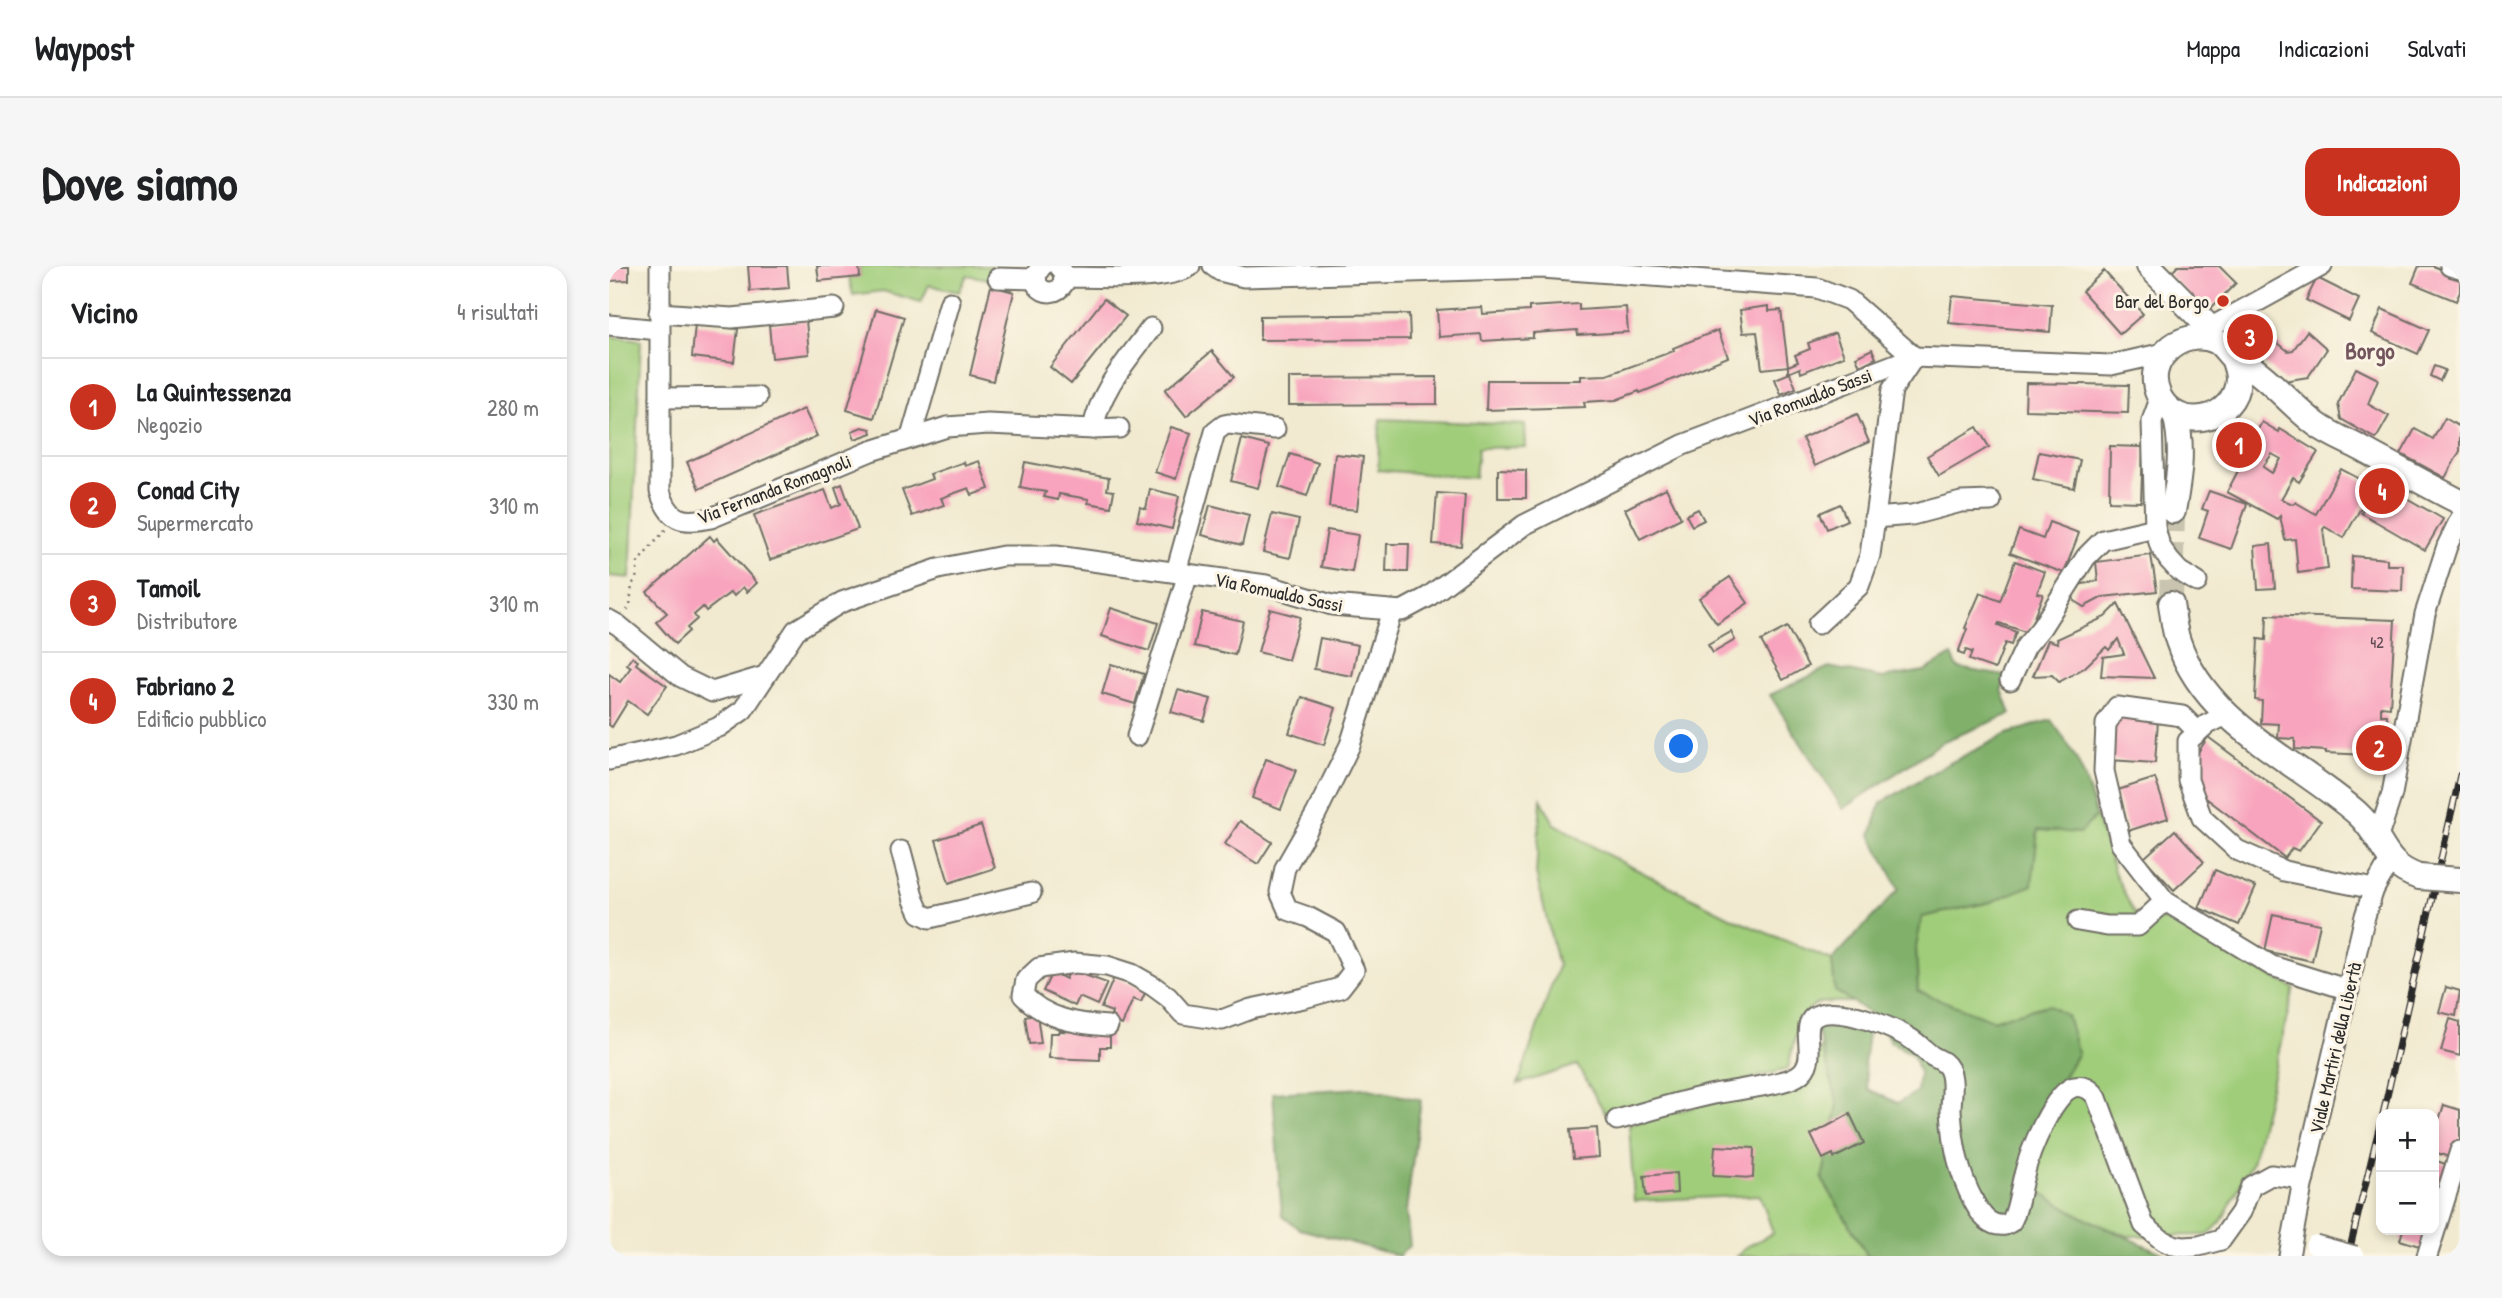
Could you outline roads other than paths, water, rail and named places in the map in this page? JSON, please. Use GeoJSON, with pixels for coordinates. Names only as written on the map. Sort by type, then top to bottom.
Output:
{"type":"FeatureCollection","features":[{"type":"Feature","properties":{"kind":"main road"},"geometry":{"type":"LineString","coordinates":[[2149,266],[2205,323],[2211,335],[2233,358],[2251,368],[2318,425],[2460,502]]}},
{"type":"Feature","properties":{"kind":"main road"},"geometry":{"type":"LineString","coordinates":[[2168,285],[2174,305],[2174,327],[2167,349],[2156,367],[2155,380],[2181,434],[2173,511]]}},
{"type":"Feature","properties":{"kind":"main road"},"geometry":{"type":"LineString","coordinates":[[2167,349],[2190,337],[2211,335]]}},
{"type":"Feature","properties":{"kind":"main road"},"geometry":{"type":"LineString","coordinates":[[2164,401],[2192,420],[2210,418],[2224,410],[2233,398],[2238,377],[2233,358]]}},
{"type":"Feature","properties":{"kind":"main road"},"geometry":{"type":"LineString","coordinates":[[2233,398],[2255,392],[2278,391]]}},
{"type":"Feature","properties":{"kind":"main road"},"geometry":{"type":"LineString","coordinates":[[2171,604],[2178,641],[2191,669],[2226,715],[2359,815],[2378,837],[2390,861],[2403,871],[2419,877],[2460,880]]}},
{"type":"Feature","properties":{"kind":"street","name":"Via Fernanda Romagnoli"},"geometry":{"type":"LineString","coordinates":[[660,266],[660,491],[664,505],[676,518],[690,522],[711,518],[871,451],[947,428],[988,424],[1119,428]]}},
{"type":"Feature","properties":{"kind":"street"},"geometry":{"type":"LineString","coordinates":[[998,278],[1039,273],[1040,289],[1051,293],[1061,288],[1061,272],[1167,275],[1184,271],[1190,266]]}},
{"type":"Feature","properties":{"kind":"street"},"geometry":{"type":"LineString","coordinates":[[1213,266],[1220,271],[1244,276],[1342,270],[1542,268],[1639,271],[1817,288],[1849,300],[1914,357]]}},
{"type":"Feature","properties":{"kind":"street"},"geometry":{"type":"LineString","coordinates":[[2211,335],[2322,266]]}},
{"type":"Feature","properties":{"kind":"street"},"geometry":{"type":"LineString","coordinates":[[2450,266],[2460,269]]}},
{"type":"Feature","properties":{"kind":"street"},"geometry":{"type":"LineString","coordinates":[[911,437],[950,302]]}},
{"type":"Feature","properties":{"kind":"street"},"geometry":{"type":"LineString","coordinates":[[609,325],[732,318],[834,308]]}},
{"type":"Feature","properties":{"kind":"street"},"geometry":{"type":"LineString","coordinates":[[1093,429],[1096,410],[1103,394],[1151,328]]}},
{"type":"Feature","properties":{"kind":"street","name":"Via Romualdo Sassi"},"geometry":{"type":"LineString","coordinates":[[609,760],[676,745],[719,727],[743,710],[796,629],[842,602],[938,569],[1003,556],[1056,556],[1266,585],[1332,605],[1402,611],[1428,597],[1524,525],[1683,445],[1914,357],[2111,365],[2132,362],[2167,349]]}},
{"type":"Feature","properties":{"kind":"street","name":"Via Romualdo Sassi"},"geometry":{"type":"LineString","coordinates":[[1818,624],[1859,586],[1870,555],[1892,390],[1914,357]]}},
{"type":"Feature","properties":{"kind":"street","name":"Via Romualdo Sassi"},"geometry":{"type":"LineString","coordinates":[[2111,365],[2144,377],[2164,401]]}},
{"type":"Feature","properties":{"kind":"street"},"geometry":{"type":"LineString","coordinates":[[660,398],[757,397]]}},
{"type":"Feature","properties":{"kind":"street"},"geometry":{"type":"LineString","coordinates":[[2164,401],[2152,421],[2155,528],[2166,566],[2197,582]]}},
{"type":"Feature","properties":{"kind":"street"},"geometry":{"type":"LineString","coordinates":[[1137,737],[1182,573],[1215,432],[1223,425],[1275,429]]}},
{"type":"Feature","properties":{"kind":"street"},"geometry":{"type":"LineString","coordinates":[[1874,518],[1912,515],[1961,502],[1991,501]]}},
{"type":"Feature","properties":{"kind":"street"},"geometry":{"type":"LineString","coordinates":[[2378,837],[2392,794],[2425,614],[2447,546],[2460,519]]}},
{"type":"Feature","properties":{"kind":"street"},"geometry":{"type":"LineString","coordinates":[[2010,680],[2026,646],[2041,628],[2086,557],[2103,540],[2155,528]]}},
{"type":"Feature","properties":{"kind":"street"},"geometry":{"type":"LineString","coordinates":[[1108,1026],[1081,1024],[1034,1008],[1023,995],[1026,980],[1039,968],[1053,964],[1107,966],[1132,974],[1153,986],[1168,997],[1183,1014],[1222,1020],[1251,1009],[1340,988],[1354,970],[1336,932],[1288,910],[1280,892],[1285,868],[1316,814],[1350,745],[1392,611]]}},
{"type":"Feature","properties":{"kind":"street"},"geometry":{"type":"LineString","coordinates":[[614,623],[681,677],[712,692],[765,676]]}},
{"type":"Feature","properties":{"kind":"street"},"geometry":{"type":"LineString","coordinates":[[2198,732],[2182,716],[2117,707],[2106,724],[2105,771],[2120,844],[2165,901],[2272,966],[2349,990]]}},
{"type":"Feature","properties":{"kind":"street"},"geometry":{"type":"LineString","coordinates":[[2226,715],[2206,725],[2188,741],[2188,780],[2202,818],[2237,850],[2284,871],[2374,888]]}},
{"type":"Feature","properties":{"kind":"street"},"geometry":{"type":"LineString","coordinates":[[901,851],[920,914],[930,918],[1031,892]]}},
{"type":"Feature","properties":{"kind":"street","name":"Viale Martiri della Libertà"},"geometry":{"type":"LineString","coordinates":[[2291,1247],[2304,1179],[2374,888],[2390,861]]}},
{"type":"Feature","properties":{"kind":"street"},"geometry":{"type":"LineString","coordinates":[[2078,921],[2107,926],[2138,926],[2165,901]]}},
{"type":"Feature","properties":{"kind":"street"},"geometry":{"type":"LineString","coordinates":[[1617,1120],[1711,1094],[1792,1079],[1805,1069],[1809,1062],[1811,1054],[1807,1031],[1814,1018],[1827,1013],[1849,1014],[1910,1039],[1946,1064],[1952,1078],[1954,1151],[1961,1175],[1980,1213],[1994,1224],[2005,1225],[2014,1216],[2024,1173],[2041,1132],[2060,1097],[2066,1090],[2079,1086],[2092,1091],[2097,1098],[2144,1226],[2162,1240],[2184,1247],[2221,1240],[2241,1212],[2251,1186],[2271,1175],[2304,1179]]}},
{"type":"Feature","properties":{"kind":"street"},"geometry":{"type":"LineString","coordinates":[[2427,1256],[2460,1151]]}},
{"type":"Feature","properties":{"kind":"street"},"geometry":{"type":"LineString","coordinates":[[2291,1247],[2315,1245],[2355,1256]]}},
{"type":"Feature","properties":{"kind":"tunnel"},"geometry":{"type":"LineString","coordinates":[[2171,604],[2173,511]]}},
{"type":"Feature","properties":{"kind":"railway"},"geometry":{"type":"LineString","coordinates":[[2384,1109],[2460,775]]}},
{"type":"Feature","properties":{"kind":"railway"},"geometry":{"type":"LineString","coordinates":[[2348,1256],[2376,1141]]}},
{"type":"Feature","properties":{"kind":"place","name":"Bar del Borgo"},"geometry":{"type":"Point","coordinates":[2223,301]}},
{"type":"Feature","properties":{"kind":"place","name":"Tamoil"},"geometry":{"type":"Point","coordinates":[2250,337]}},
{"type":"Feature","properties":{"kind":"place","name":"La Quintessenza"},"geometry":{"type":"Point","coordinates":[2239,445]}},
{"type":"Feature","properties":{"kind":"place","name":"Fabriano 2"},"geometry":{"type":"Point","coordinates":[2382,491]}},
{"type":"Feature","properties":{"kind":"place","name":"Conad City"},"geometry":{"type":"Point","coordinates":[2379,748]}},
{"type":"Feature","properties":{"kind":"district","name":"Borgo"},"geometry":{"type":"Point","coordinates":[2370,350]}}]}
